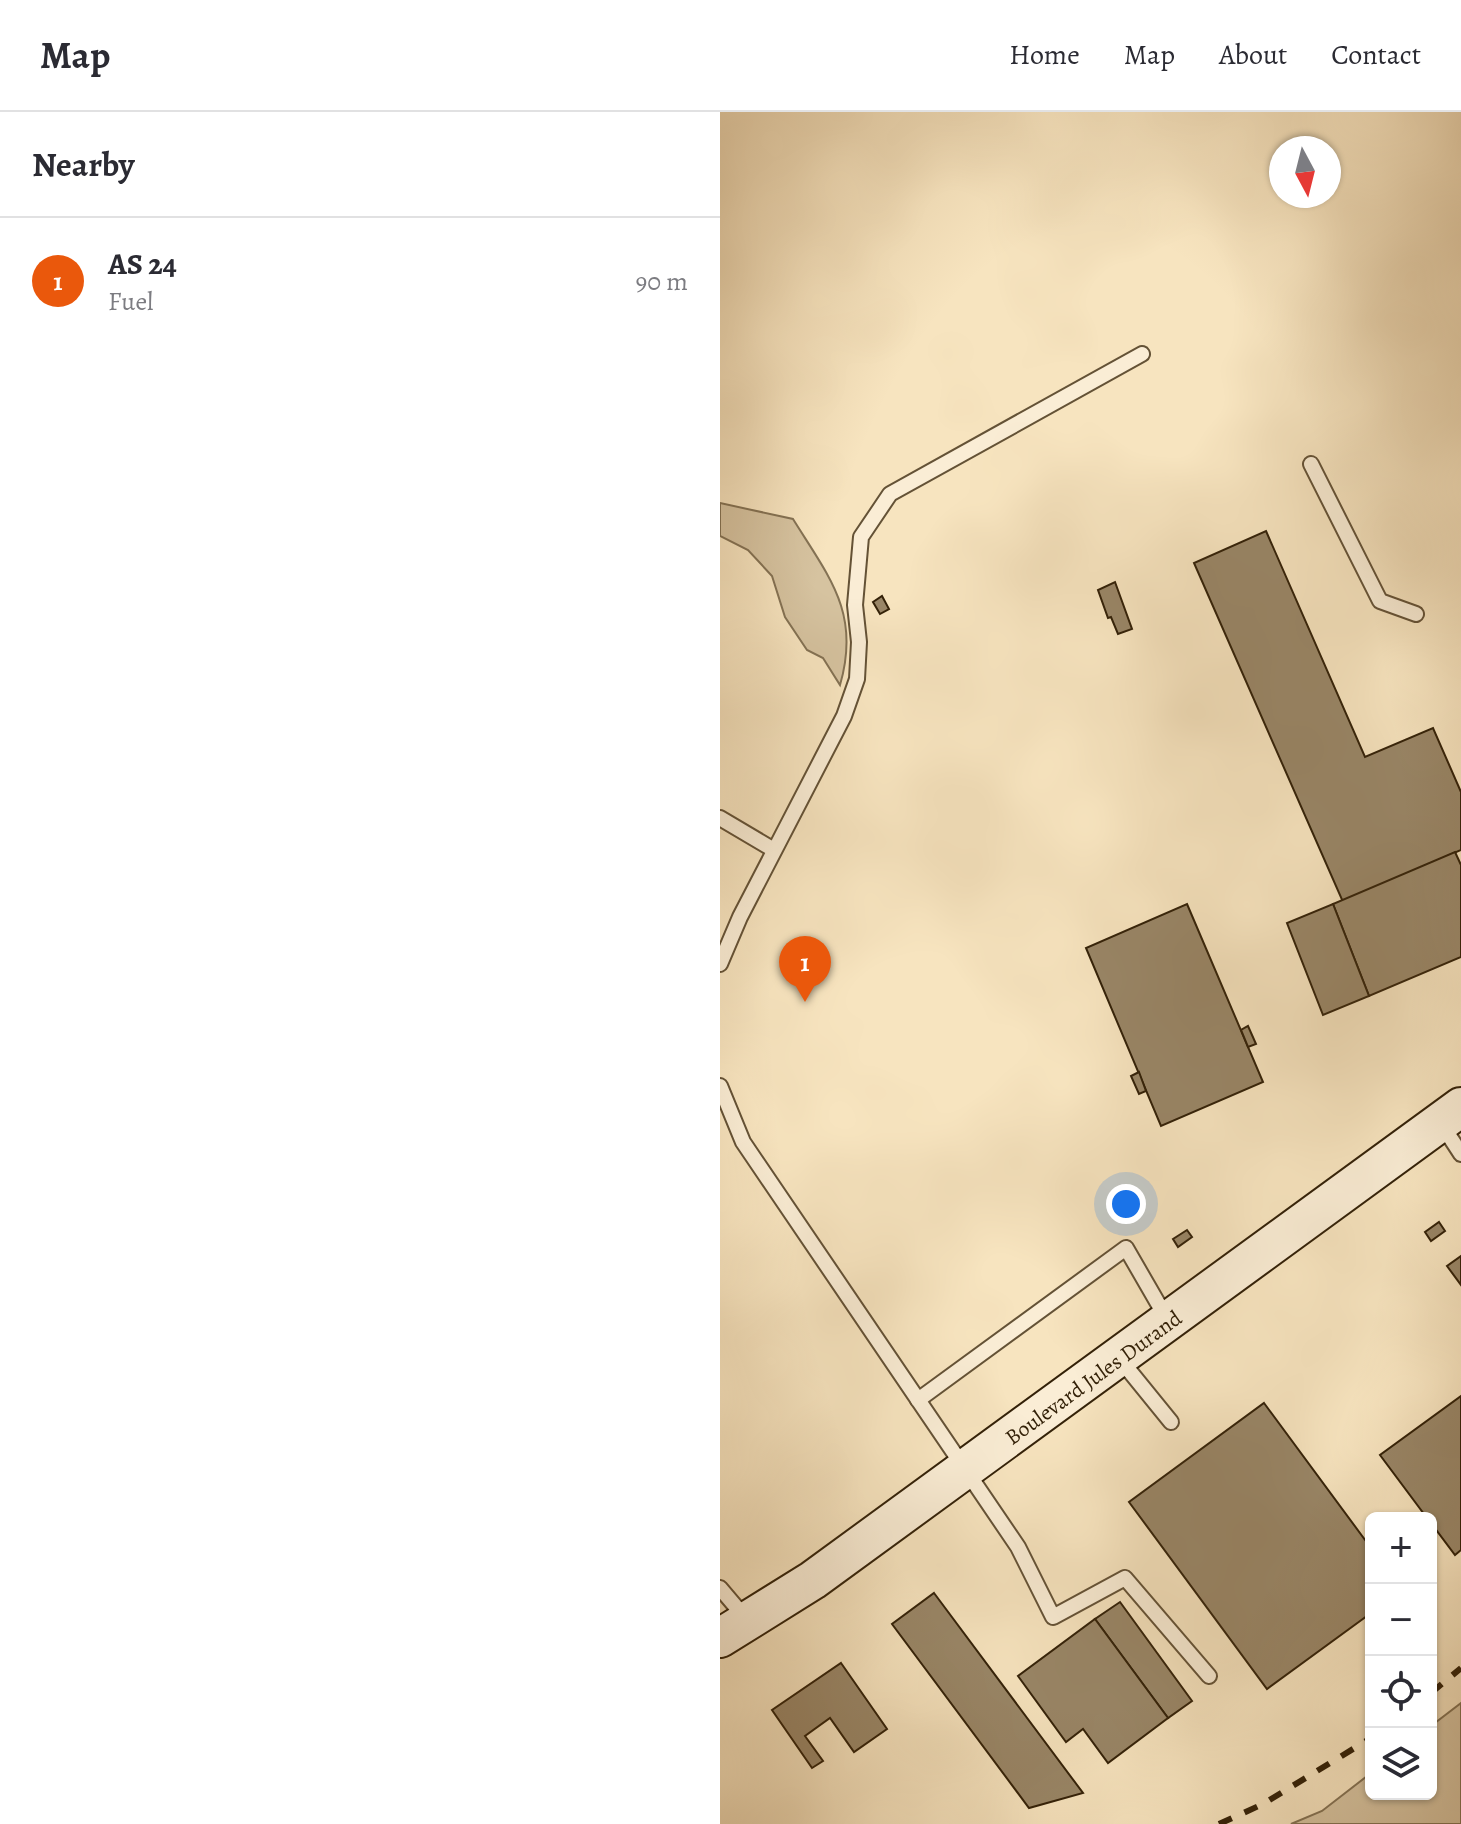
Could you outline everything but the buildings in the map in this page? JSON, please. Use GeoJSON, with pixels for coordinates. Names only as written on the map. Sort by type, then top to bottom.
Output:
{"type":"FeatureCollection","features":[{"type":"Feature","properties":{"kind":"main road","name":"Boulevard Jules Durand"},"geometry":{"type":"LineString","coordinates":[[734,1630],[813,1580],[965,1471],[1450,1114]]}},
{"type":"Feature","properties":{"kind":"lane"},"geometry":{"type":"LineString","coordinates":[[720,964],[740,917],[844,716],[857,679],[859,642],[855,605],[861,537],[890,494],[1142,354]]}},
{"type":"Feature","properties":{"kind":"lane"},"geometry":{"type":"LineString","coordinates":[[1311,464],[1380,601],[1416,614]]}},
{"type":"Feature","properties":{"kind":"lane"},"geometry":{"type":"LineString","coordinates":[[720,818],[774,850]]}},
{"type":"Feature","properties":{"kind":"lane"},"geometry":{"type":"LineString","coordinates":[[720,1086],[743,1142],[1018,1547],[1053,1617],[1125,1578],[1209,1676]]}},
{"type":"Feature","properties":{"kind":"lane"},"geometry":{"type":"LineString","coordinates":[[1450,1114],[1461,1154]]}},
{"type":"Feature","properties":{"kind":"lane"},"geometry":{"type":"LineString","coordinates":[[918,1400],[1126,1248],[1169,1321]]}},
{"type":"Feature","properties":{"kind":"lane"},"geometry":{"type":"LineString","coordinates":[[1119,1358],[1171,1422]]}},
{"type":"Feature","properties":{"kind":"lane"},"geometry":{"type":"LineString","coordinates":[[720,1588],[734,1630]]}},
{"type":"Feature","properties":{"kind":"shaded area"},"geometry":{"type":"Polygon","coordinates":[[[720,503],[793,519],[829,578],[844,616],[847,637],[840,685],[823,658],[807,650],[785,617],[772,576],[748,550],[720,536],[720,503]]]}},
{"type":"Feature","properties":{"kind":"shaded area"},"geometry":{"type":"Polygon","coordinates":[[[1461,1703],[1461,1824],[1291,1824],[1322,1811],[1365,1778],[1365,1800],[1437,1800],[1437,1721],[1461,1703]]]}},
{"type":"Feature","properties":{"kind":"railway"},"geometry":{"type":"LineString","coordinates":[[1437,1688],[1461,1668]]}},
{"type":"Feature","properties":{"kind":"railway"},"geometry":{"type":"LineString","coordinates":[[1219,1824],[1263,1804],[1365,1742]]}},
{"type":"Feature","properties":{"kind":"place","name":"AS 24"},"geometry":{"type":"Point","coordinates":[805,1002]}}]}
